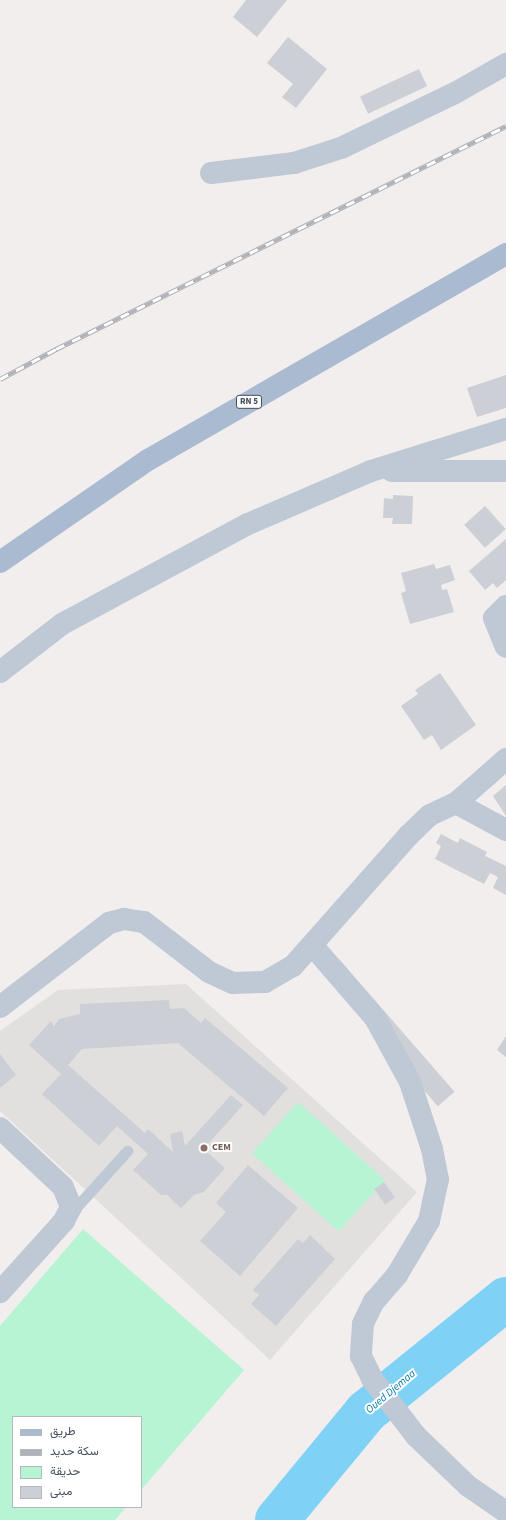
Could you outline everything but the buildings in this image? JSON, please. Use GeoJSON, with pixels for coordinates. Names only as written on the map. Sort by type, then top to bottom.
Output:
{"type":"FeatureCollection","features":[{"type":"Feature","properties":{"kind":"main road","name":"RN 5"},"geometry":{"type":"LineString","coordinates":[[0,562],[148,460],[506,254]]}},
{"type":"Feature","properties":{"kind":"street"},"geometry":{"type":"LineString","coordinates":[[211,173],[294,163],[341,148],[455,93],[506,64]]}},
{"type":"Feature","properties":{"kind":"street"},"geometry":{"type":"LineString","coordinates":[[0,672],[62,624],[248,524],[371,471],[506,429]]}},
{"type":"Feature","properties":{"kind":"street"},"geometry":{"type":"LineString","coordinates":[[371,471],[506,472]]}},
{"type":"Feature","properties":{"kind":"street"},"geometry":{"type":"LineString","coordinates":[[506,606],[494,618],[506,647]]}},
{"type":"Feature","properties":{"kind":"street"},"geometry":{"type":"LineString","coordinates":[[0,1007],[109,923],[124,918],[144,922],[209,972],[233,983],[265,982],[293,966],[408,836],[430,815],[456,803],[506,759]]}},
{"type":"Feature","properties":{"kind":"street"},"geometry":{"type":"LineString","coordinates":[[456,803],[506,830]]}},
{"type":"Feature","properties":{"kind":"street"},"geometry":{"type":"LineString","coordinates":[[312,945],[375,1018],[407,1076],[432,1149],[438,1179],[430,1221],[397,1275],[374,1301],[363,1324],[361,1356],[372,1379],[416,1436],[468,1486],[506,1512]]}},
{"type":"Feature","properties":{"kind":"street"},"geometry":{"type":"LineString","coordinates":[[0,1128],[63,1187],[71,1206],[64,1221],[0,1292]]}},
{"type":"Feature","properties":{"kind":"lane"},"geometry":{"type":"LineString","coordinates":[[64,1221],[127,1151]]}},
{"type":"Feature","properties":{"kind":"shaded area","name":"CEM"},"geometry":{"type":"Polygon","coordinates":[[[186,984],[417,1192],[270,1360],[0,1111],[0,1031],[58,990],[186,984]]]}},
{"type":"Feature","properties":{"kind":"green space"},"geometry":{"type":"Polygon","coordinates":[[[298,1102],[385,1180],[339,1232],[252,1153],[298,1102]]]}},
{"type":"Feature","properties":{"kind":"green space"},"geometry":{"type":"Polygon","coordinates":[[[83,1229],[244,1370],[142,1489],[142,1416],[12,1416],[12,1508],[125,1508],[115,1520],[0,1520],[0,1326],[83,1229]]]}},
{"type":"Feature","properties":{"kind":"waterway","name":"Oued Djemaa"},"geometry":{"type":"LineString","coordinates":[[277,1520],[366,1412],[506,1299]]}},
{"type":"Feature","properties":{"kind":"railway"},"geometry":{"type":"LineString","coordinates":[[0,379],[56,349],[506,126]]}},
{"type":"Feature","properties":{"kind":"place","name":"CEM"},"geometry":{"type":"Point","coordinates":[204,1148]}}]}
